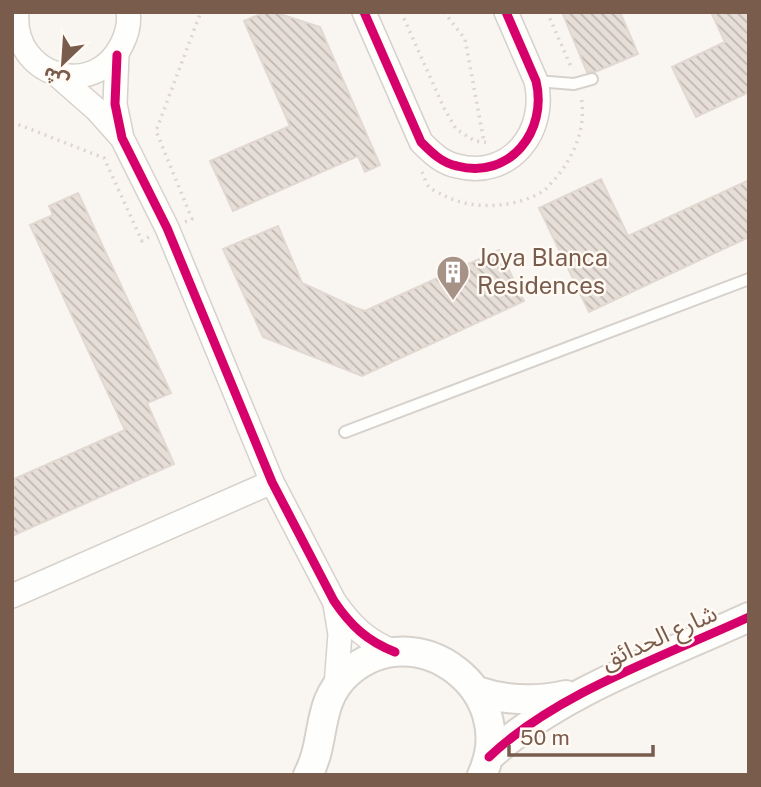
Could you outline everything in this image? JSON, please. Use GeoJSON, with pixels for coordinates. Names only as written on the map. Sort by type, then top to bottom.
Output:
{"type":"FeatureCollection","features":[{"type":"Feature","properties":{"kind":"street"},"geometry":{"type":"LineString","coordinates":[[14,12],[21,44],[32,60],[97,110],[122,138]]}},
{"type":"Feature","properties":{"kind":"street"},"geometry":{"type":"LineString","coordinates":[[12,68],[73,77],[90,74],[105,66],[124,34],[145,12]]}},
{"type":"Feature","properties":{"kind":"street"},"geometry":{"type":"LineString","coordinates":[[364,12],[421,142],[437,157],[456,166],[478,168],[499,163],[518,152],[532,135],[539,114],[536,81],[506,12]]}},
{"type":"Feature","properties":{"kind":"street"},"geometry":{"type":"LineString","coordinates":[[124,34],[115,104],[122,138],[167,228],[272,481],[334,601],[360,634],[395,652]]}},
{"type":"Feature","properties":{"kind":"street"},"geometry":{"type":"LineString","coordinates":[[12,596],[272,481]]}},
{"type":"Feature","properties":{"kind":"street"},"geometry":{"type":"LineString","coordinates":[[334,601],[340,634],[337,686]]}},
{"type":"Feature","properties":{"kind":"street","name":"شارع الحدائق"},"geometry":{"type":"LineString","coordinates":[[586,691],[749,617]]}},
{"type":"Feature","properties":{"kind":"street"},"geometry":{"type":"LineString","coordinates":[[329,775],[320,746],[321,721],[326,703],[337,686],[362,663],[395,652],[432,656],[449,664],[477,691],[490,723],[486,766]]}},
{"type":"Feature","properties":{"kind":"street"},"geometry":{"type":"LineString","coordinates":[[477,691],[523,701],[586,691]]}},
{"type":"Feature","properties":{"kind":"street"},"geometry":{"type":"LineString","coordinates":[[486,766],[526,726],[586,691]]}},
{"type":"Feature","properties":{"kind":"street"},"geometry":{"type":"LineString","coordinates":[[308,775],[320,746]]}},
{"type":"Feature","properties":{"kind":"lane"},"geometry":{"type":"LineString","coordinates":[[536,81],[579,83],[592,79]]}},
{"type":"Feature","properties":{"kind":"lane"},"geometry":{"type":"LineString","coordinates":[[345,432],[749,279]]}},
{"type":"Feature","properties":{"kind":"path"},"geometry":{"type":"LineString","coordinates":[[401,12],[456,129],[475,141],[498,144]]}},
{"type":"Feature","properties":{"kind":"path"},"geometry":{"type":"LineString","coordinates":[[444,12],[465,39],[484,142]]}},
{"type":"Feature","properties":{"kind":"path"},"geometry":{"type":"LineString","coordinates":[[418,162],[429,187],[453,200],[485,206],[511,204],[544,191],[563,170],[575,150],[582,124],[583,107],[579,83],[547,12]]}},
{"type":"Feature","properties":{"kind":"building"},"geometry":{"type":"Polygon","coordinates":[[[265,12],[274,12],[320,27],[380,165],[365,172],[358,156],[233,211],[210,161],[290,126],[244,21],[265,12]]]}},
{"type":"Feature","properties":{"kind":"building"},"geometry":{"type":"Polygon","coordinates":[[[562,12],[620,12],[638,54],[595,72],[587,72],[562,12]]]}},
{"type":"Feature","properties":{"kind":"building"},"geometry":{"type":"Polygon","coordinates":[[[711,12],[749,12],[749,92],[696,117],[672,67],[725,42],[711,12]]]}},
{"type":"Feature","properties":{"kind":"building"},"geometry":{"type":"Polygon","coordinates":[[[601,179],[628,236],[749,180],[749,237],[589,312],[539,208],[601,179]]]}},
{"type":"Feature","properties":{"kind":"building"},"geometry":{"type":"Polygon","coordinates":[[[78,193],[171,393],[147,403],[174,464],[12,536],[12,480],[125,430],[30,225],[53,215],[49,206],[78,193]]]}},
{"type":"Feature","properties":{"kind":"building","name":"Joya Blanca Residences"},"geometry":{"type":"Polygon","coordinates":[[[278,226],[302,283],[365,311],[499,250],[524,301],[362,376],[263,337],[223,249],[278,226]]]}},
{"type":"Feature","properties":{"kind":"cycle path"},"geometry":{"type":"LineString","coordinates":[[364,12],[421,142],[447,163],[476,168],[493,166],[521,148],[536,117],[536,81],[506,12]]}},
{"type":"Feature","properties":{"kind":"cycle path"},"geometry":{"type":"LineString","coordinates":[[117,55],[115,104],[122,138],[167,228],[272,482],[340,610],[368,638],[395,652]]}},
{"type":"Feature","properties":{"kind":"cycle path"},"geometry":{"type":"LineString","coordinates":[[489,757],[516,734],[579,695],[749,617]]}},
{"type":"Feature","properties":{"kind":"place","name":"Joya Blanca Residences"},"geometry":{"type":"Point","coordinates":[453,302]}}]}
